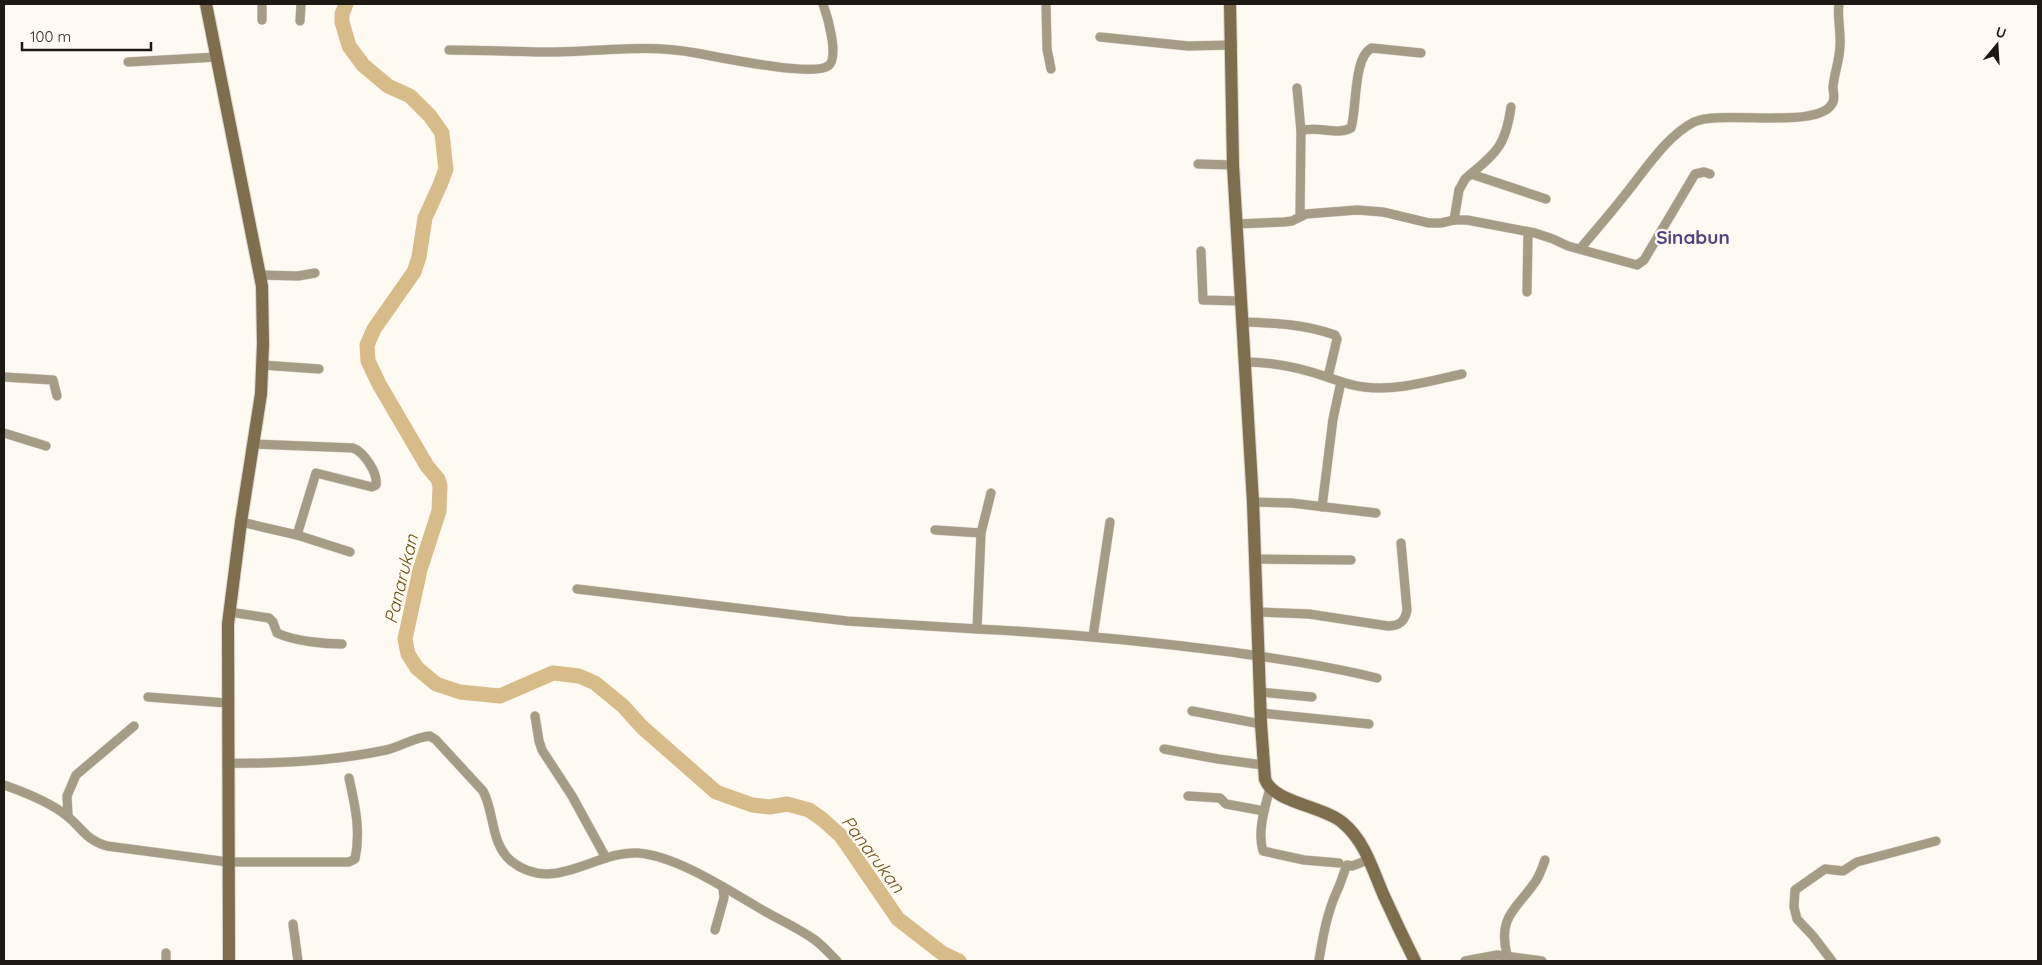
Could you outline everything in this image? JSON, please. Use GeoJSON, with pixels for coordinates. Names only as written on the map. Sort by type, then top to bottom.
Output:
{"type":"FeatureCollection","features":[{"type":"Feature","properties":{"kind":"street"},"geometry":{"type":"LineString","coordinates":[[206,4],[262,286],[261,394],[228,612],[229,961]]}},
{"type":"Feature","properties":{"kind":"street"},"geometry":{"type":"LineString","coordinates":[[262,4],[262,20]]}},
{"type":"Feature","properties":{"kind":"street"},"geometry":{"type":"LineString","coordinates":[[300,21],[301,4]]}},
{"type":"Feature","properties":{"kind":"street"},"geometry":{"type":"LineString","coordinates":[[449,50],[555,52],[656,48],[685,51],[766,66],[804,69],[823,68],[831,62],[832,43],[823,4]]}},
{"type":"Feature","properties":{"kind":"street"},"geometry":{"type":"LineString","coordinates":[[1046,4],[1046,49],[1051,69]]}},
{"type":"Feature","properties":{"kind":"street"},"geometry":{"type":"LineString","coordinates":[[1230,4],[1233,165],[1256,559],[1263,765],[1266,782],[1270,788],[1283,796],[1340,820],[1356,837],[1415,961]]}},
{"type":"Feature","properties":{"kind":"street"},"geometry":{"type":"LineString","coordinates":[[1580,248],[1662,148],[1694,122],[1708,118],[1726,117],[1756,119],[1810,116],[1824,112],[1830,107],[1834,98],[1833,87],[1839,61],[1839,4]]}},
{"type":"Feature","properties":{"kind":"street"},"geometry":{"type":"LineString","coordinates":[[1100,37],[1188,46],[1232,45]]}},
{"type":"Feature","properties":{"kind":"street"},"geometry":{"type":"LineString","coordinates":[[1301,131],[1308,129],[1344,131],[1351,128],[1363,55],[1367,50],[1372,48],[1421,53]]}},
{"type":"Feature","properties":{"kind":"street"},"geometry":{"type":"LineString","coordinates":[[128,62],[217,57]]}},
{"type":"Feature","properties":{"kind":"street"},"geometry":{"type":"LineString","coordinates":[[1296,88],[1301,131],[1300,216]]}},
{"type":"Feature","properties":{"kind":"street"},"geometry":{"type":"LineString","coordinates":[[1454,220],[1459,190],[1465,179],[1499,148],[1508,130],[1511,107]]}},
{"type":"Feature","properties":{"kind":"street"},"geometry":{"type":"LineString","coordinates":[[1198,164],[1233,165]]}},
{"type":"Feature","properties":{"kind":"street"},"geometry":{"type":"LineString","coordinates":[[1236,224],[1292,221],[1300,216],[1318,212],[1369,210],[1441,224],[1454,220],[1467,220],[1528,232],[1553,239],[1568,246],[1637,265],[1640,264],[1695,174],[1704,172],[1710,174]]}},
{"type":"Feature","properties":{"kind":"street"},"geometry":{"type":"LineString","coordinates":[[1471,174],[1546,198]]}},
{"type":"Feature","properties":{"kind":"street"},"geometry":{"type":"LineString","coordinates":[[1527,292],[1528,232]]}},
{"type":"Feature","properties":{"kind":"street"},"geometry":{"type":"LineString","coordinates":[[1201,251],[1203,300],[1240,300]]}},
{"type":"Feature","properties":{"kind":"street"},"geometry":{"type":"LineString","coordinates":[[260,275],[298,276],[315,273]]}},
{"type":"Feature","properties":{"kind":"street"},"geometry":{"type":"LineString","coordinates":[[1243,322],[1304,325],[1335,335],[1337,339],[1328,377]]}},
{"type":"Feature","properties":{"kind":"street"},"geometry":{"type":"LineString","coordinates":[[1245,362],[1270,363],[1368,388],[1390,387],[1462,374]]}},
{"type":"Feature","properties":{"kind":"street"},"geometry":{"type":"LineString","coordinates":[[262,364],[319,369]]}},
{"type":"Feature","properties":{"kind":"street"},"geometry":{"type":"LineString","coordinates":[[4,377],[53,380],[57,396]]}},
{"type":"Feature","properties":{"kind":"street"},"geometry":{"type":"LineString","coordinates":[[1322,507],[1333,419],[1341,382]]}},
{"type":"Feature","properties":{"kind":"street"},"geometry":{"type":"LineString","coordinates":[[4,433],[46,446]]}},
{"type":"Feature","properties":{"kind":"street"},"geometry":{"type":"LineString","coordinates":[[254,444],[353,448],[360,452],[376,477],[376,485],[372,487],[316,474],[297,535]]}},
{"type":"Feature","properties":{"kind":"street"},"geometry":{"type":"LineString","coordinates":[[977,629],[981,534],[990,493]]}},
{"type":"Feature","properties":{"kind":"street"},"geometry":{"type":"LineString","coordinates":[[1253,502],[1275,502],[1376,513]]}},
{"type":"Feature","properties":{"kind":"street"},"geometry":{"type":"LineString","coordinates":[[241,522],[297,535],[350,552]]}},
{"type":"Feature","properties":{"kind":"street"},"geometry":{"type":"LineString","coordinates":[[1093,636],[1110,522]]}},
{"type":"Feature","properties":{"kind":"street"},"geometry":{"type":"LineString","coordinates":[[935,530],[981,534]]}},
{"type":"Feature","properties":{"kind":"street"},"geometry":{"type":"LineString","coordinates":[[1258,612],[1308,614],[1388,626],[1400,624],[1405,619],[1407,610],[1401,543]]}},
{"type":"Feature","properties":{"kind":"street"},"geometry":{"type":"LineString","coordinates":[[1256,559],[1351,560]]}},
{"type":"Feature","properties":{"kind":"street"},"geometry":{"type":"LineString","coordinates":[[577,589],[847,621],[1093,636],[1307,662],[1377,678]]}},
{"type":"Feature","properties":{"kind":"street"},"geometry":{"type":"LineString","coordinates":[[228,612],[269,618],[273,622],[277,633],[284,636],[328,644],[342,644]]}},
{"type":"Feature","properties":{"kind":"street"},"geometry":{"type":"LineString","coordinates":[[1260,692],[1312,697]]}},
{"type":"Feature","properties":{"kind":"street"},"geometry":{"type":"LineString","coordinates":[[148,697],[227,703]]}},
{"type":"Feature","properties":{"kind":"street"},"geometry":{"type":"LineString","coordinates":[[1192,711],[1261,718],[1369,724]]}},
{"type":"Feature","properties":{"kind":"street"},"geometry":{"type":"LineString","coordinates":[[535,716],[542,750],[572,796],[606,858]]}},
{"type":"Feature","properties":{"kind":"street"},"geometry":{"type":"LineString","coordinates":[[68,816],[67,796],[76,775],[134,726]]}},
{"type":"Feature","properties":{"kind":"street"},"geometry":{"type":"LineString","coordinates":[[227,763],[261,764],[327,759],[386,750],[430,736],[436,740],[483,792],[488,801],[491,820],[499,846],[510,860],[533,874],[546,875],[566,872],[606,858],[631,853],[657,857],[676,863],[723,887],[816,940],[837,961]]}},
{"type":"Feature","properties":{"kind":"street"},"geometry":{"type":"LineString","coordinates":[[1164,749],[1263,765]]}},
{"type":"Feature","properties":{"kind":"street"},"geometry":{"type":"LineString","coordinates":[[4,785],[68,816],[91,840],[98,844],[146,853],[228,862],[349,862],[354,861],[358,839],[357,812],[349,778]]}},
{"type":"Feature","properties":{"kind":"street"},"geometry":{"type":"LineString","coordinates":[[1270,788],[1264,811],[1262,839],[1264,852],[1304,860],[1339,863]]}},
{"type":"Feature","properties":{"kind":"street"},"geometry":{"type":"LineString","coordinates":[[1188,796],[1220,798],[1226,804],[1264,811]]}},
{"type":"Feature","properties":{"kind":"street"},"geometry":{"type":"LineString","coordinates":[[1832,961],[1797,920],[1794,907],[1795,890],[1825,869],[1843,871],[1857,862],[1936,841]]}},
{"type":"Feature","properties":{"kind":"street"},"geometry":{"type":"LineString","coordinates":[[1318,960],[1332,901],[1347,865],[1352,866],[1368,860]]}},
{"type":"Feature","properties":{"kind":"street"},"geometry":{"type":"LineString","coordinates":[[1507,955],[1504,936],[1508,920],[1518,902],[1534,884],[1545,860]]}},
{"type":"Feature","properties":{"kind":"street"},"geometry":{"type":"LineString","coordinates":[[715,930],[724,898],[723,887]]}},
{"type":"Feature","properties":{"kind":"street"},"geometry":{"type":"LineString","coordinates":[[293,924],[298,961]]}},
{"type":"Feature","properties":{"kind":"street"},"geometry":{"type":"LineString","coordinates":[[1465,961],[1489,956],[1507,955],[1542,961]]}},
{"type":"Feature","properties":{"kind":"waterway","name":"Panarukan"},"geometry":{"type":"LineString","coordinates":[[346,4],[342,14],[342,22],[349,46],[363,65],[388,86],[410,96],[430,116],[442,133],[446,169],[425,218],[419,257],[414,272],[374,329],[367,345],[368,361],[379,384],[427,466],[438,479],[440,486],[439,511],[420,570],[405,639],[408,654],[417,668],[436,684],[460,692],[500,696],[553,673],[579,676],[595,683],[623,706],[642,727],[716,792],[752,805],[770,807],[787,804],[809,810],[822,819],[841,836],[898,919],[942,953],[959,961]]}},
{"type":"Feature","properties":{"kind":"district","name":"Sinabun"},"geometry":{"type":"Point","coordinates":[1693,237]}}]}
